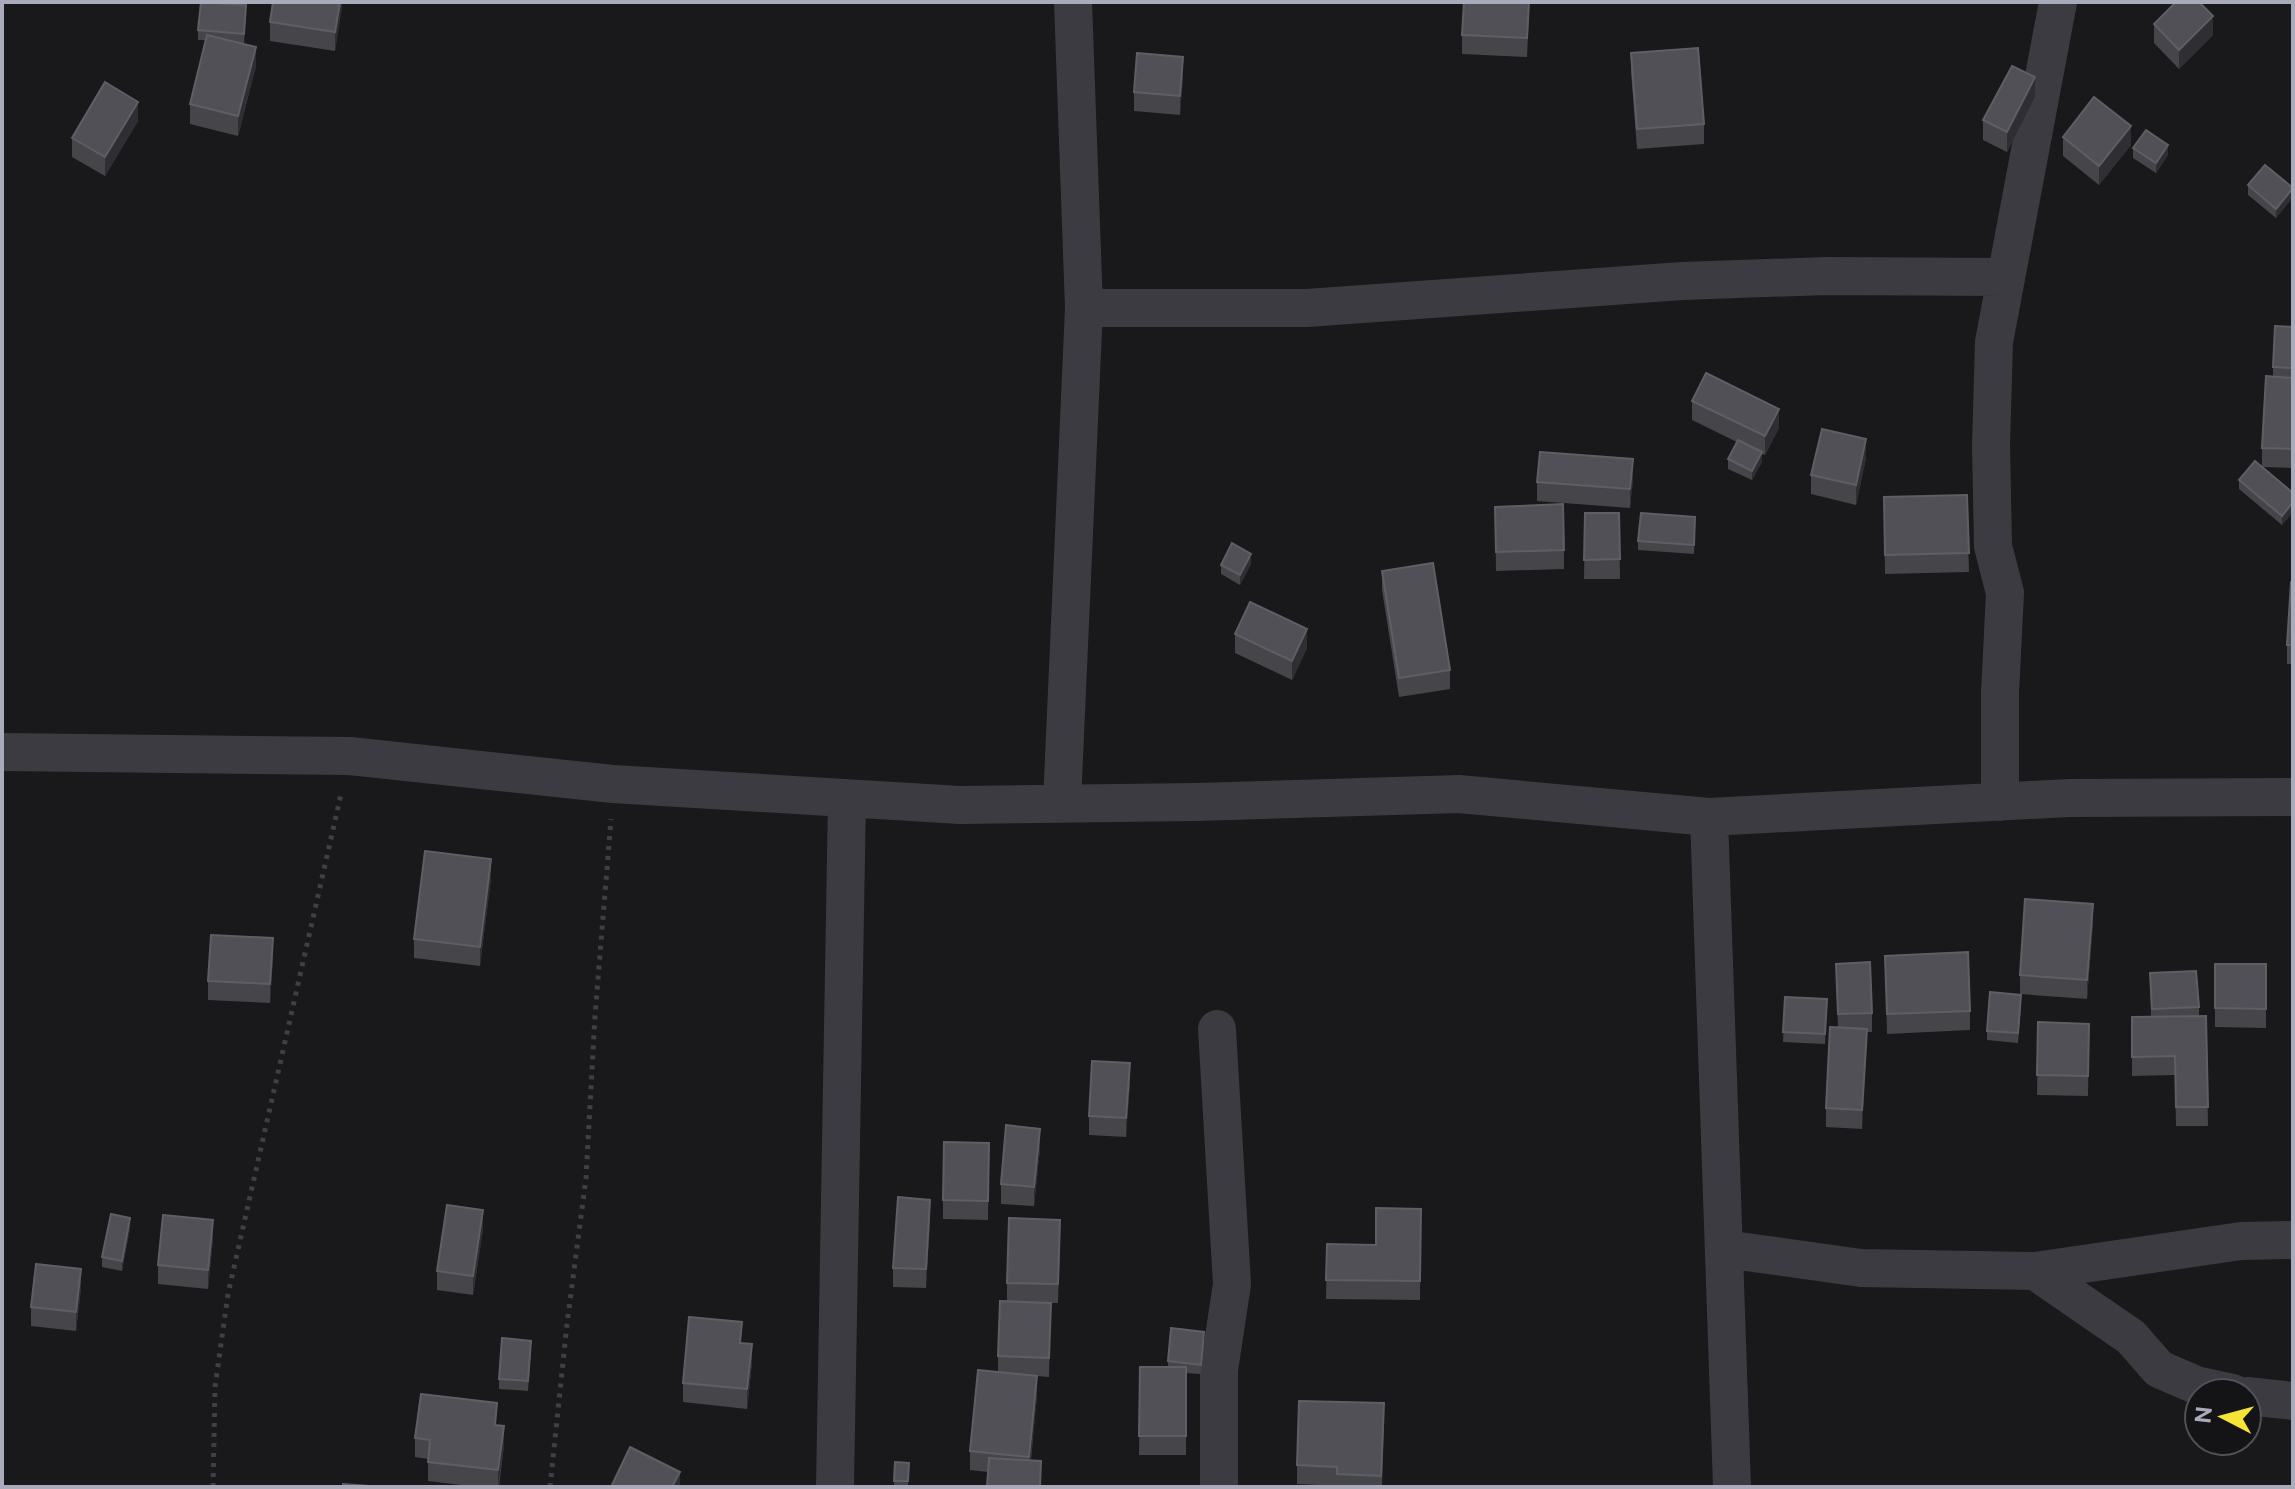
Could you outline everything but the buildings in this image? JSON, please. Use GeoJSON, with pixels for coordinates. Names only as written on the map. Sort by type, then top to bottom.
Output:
{"type":"FeatureCollection","features":[{"type":"Feature","properties":{"kind":"street"},"geometry":{"type":"LineString","coordinates":[[1062,803],[1084,308],[1073,2]]}},
{"type":"Feature","properties":{"kind":"street"},"geometry":{"type":"LineString","coordinates":[[2000,802],[2000,693],[2005,593],[1993,546],[1991,445],[1994,342],[2058,2]]}},
{"type":"Feature","properties":{"kind":"street"},"geometry":{"type":"LineString","coordinates":[[1084,308],[1307,308],[1682,281],[1826,276],[2006,277]]}},
{"type":"Feature","properties":{"kind":"street"},"geometry":{"type":"LineString","coordinates":[[2,752],[350,756],[613,784],[960,805],[1459,794],[1709,817],[2069,798],[2293,797]]}},
{"type":"Feature","properties":{"kind":"street"},"geometry":{"type":"LineString","coordinates":[[835,1487],[847,798]]}},
{"type":"Feature","properties":{"kind":"street"},"geometry":{"type":"LineString","coordinates":[[1709,817],[1732,1487]]}},
{"type":"Feature","properties":{"kind":"street"},"geometry":{"type":"LineString","coordinates":[[1217,1029],[1232,1284],[1219,1370],[1219,1487]]}},
{"type":"Feature","properties":{"kind":"street"},"geometry":{"type":"LineString","coordinates":[[1725,1249],[1861,1268],[2035,1271],[2241,1241],[2293,1240]]}},
{"type":"Feature","properties":{"kind":"street"},"geometry":{"type":"LineString","coordinates":[[2035,1271],[2131,1337],[2159,1369],[2183,1379]]}},
{"type":"Feature","properties":{"kind":"street"},"geometry":{"type":"LineString","coordinates":[[2263,1398],[2293,1401]]}},
{"type":"Feature","properties":{"kind":"path"},"geometry":{"type":"LineString","coordinates":[[213,1487],[215,1387],[228,1294],[350,756]]}},
{"type":"Feature","properties":{"kind":"path"},"geometry":{"type":"LineString","coordinates":[[550,1487],[586,1178],[613,784]]}}]}
